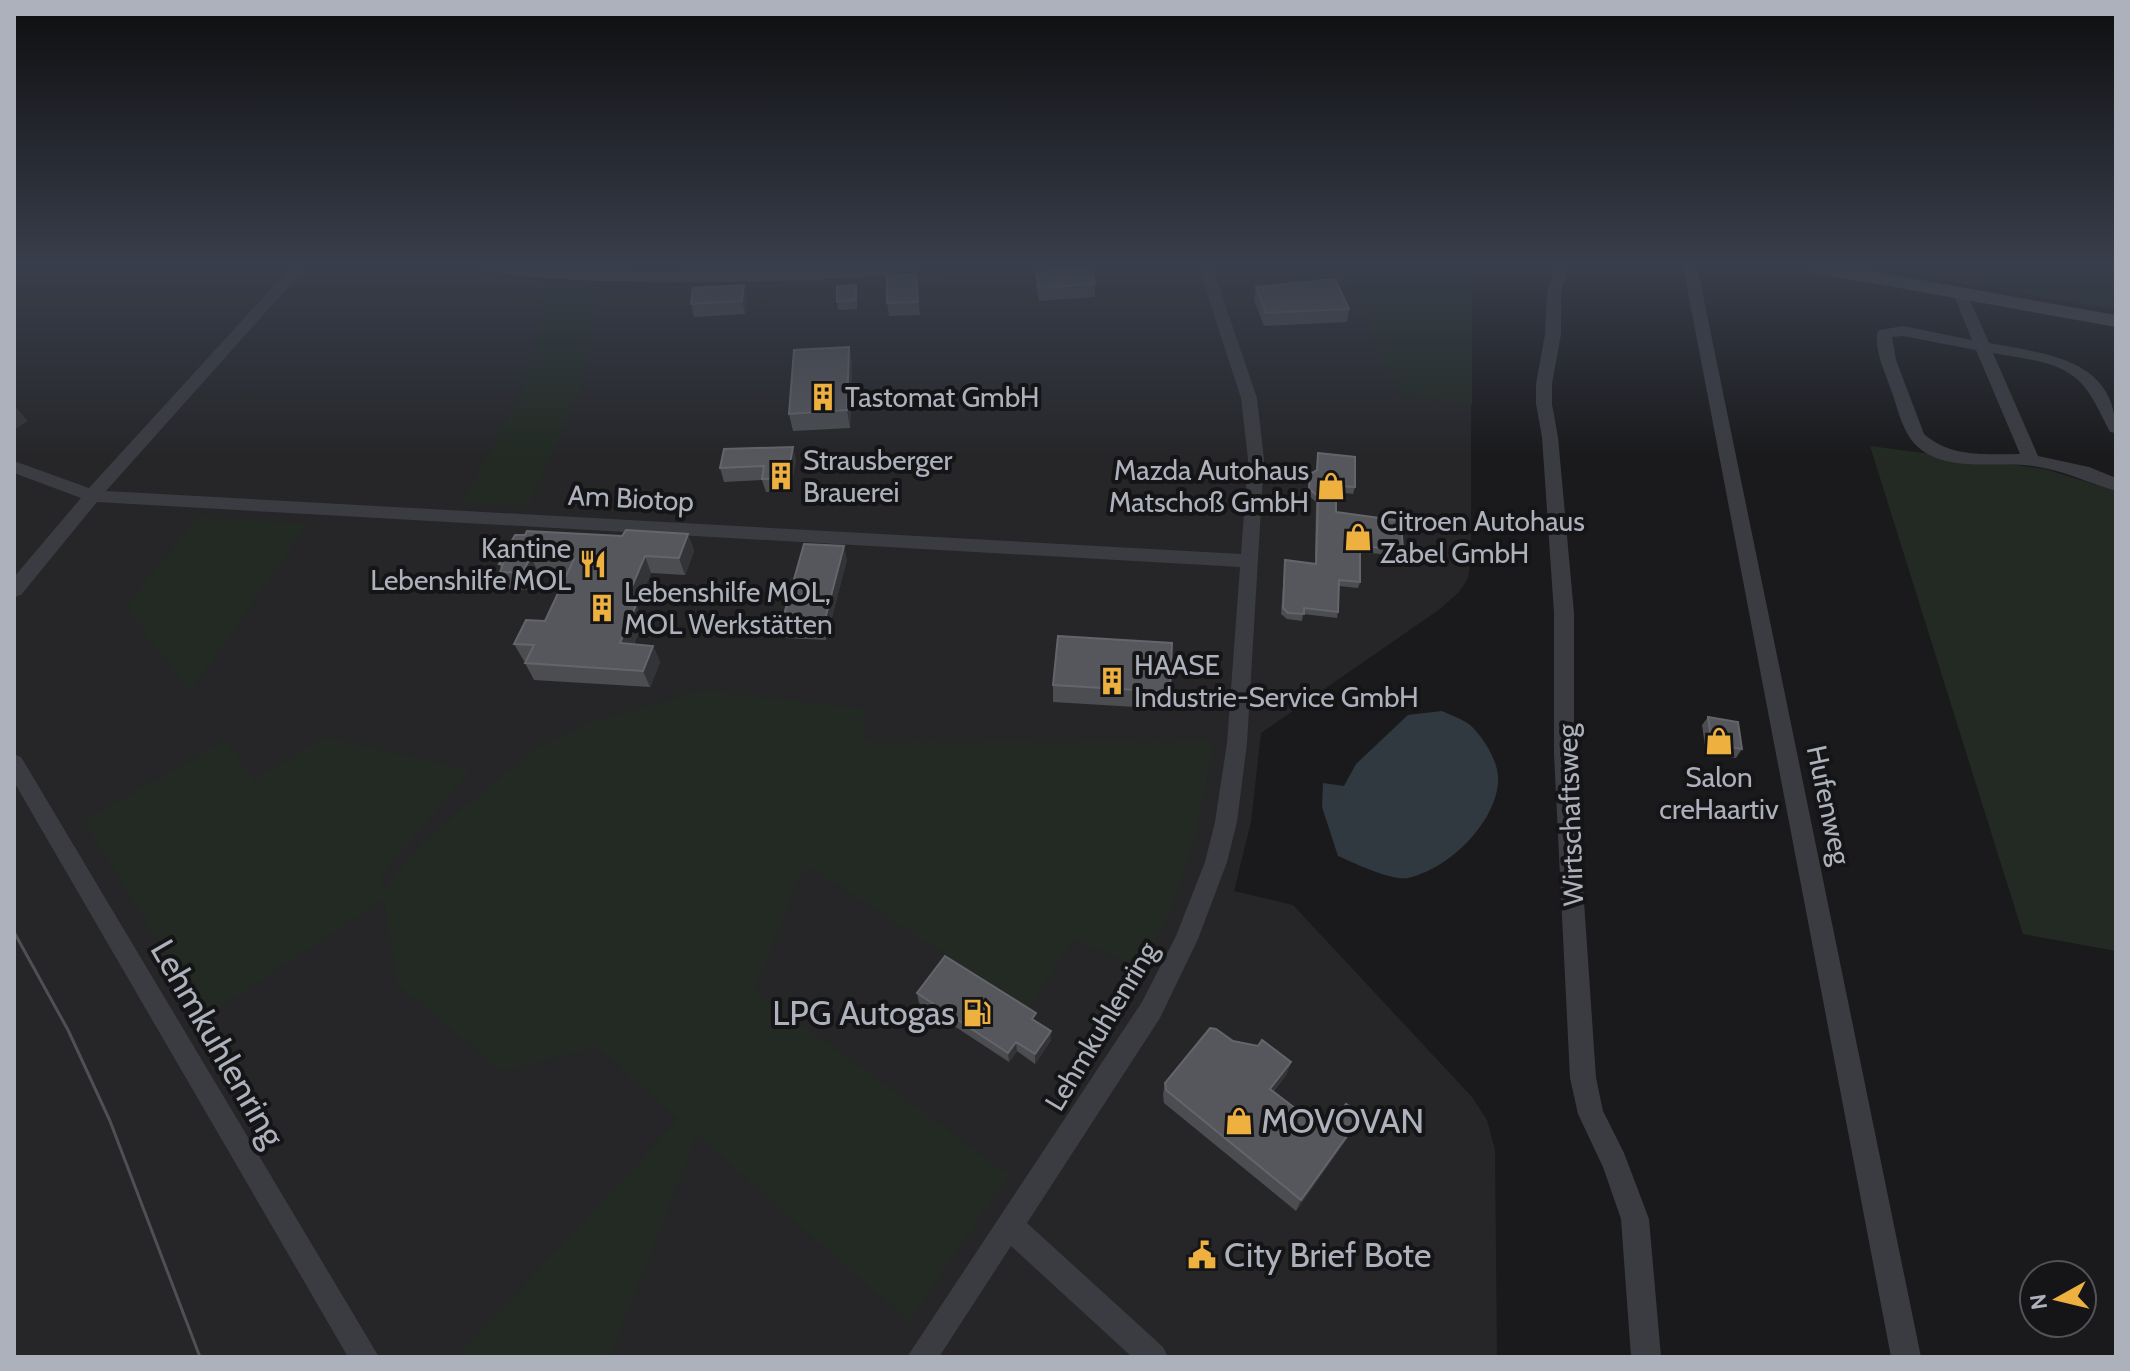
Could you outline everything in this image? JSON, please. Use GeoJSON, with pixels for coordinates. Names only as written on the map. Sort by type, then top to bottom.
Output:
{"type":"FeatureCollection","features":[{"type":"Feature","properties":{"kind":"street"},"geometry":{"type":"LineString","coordinates":[[14,590],[92,496],[242,330]]}},
{"type":"Feature","properties":{"kind":"street","name":"Lehmkuhlenring"},"geometry":{"type":"LineString","coordinates":[[922,1357],[1145,1020],[1202,903],[1216,862],[1233,778],[1256,489],[1254,421],[1227,330]]}},
{"type":"Feature","properties":{"kind":"street","name":"Wirtschaftsweg"},"geometry":{"type":"LineString","coordinates":[[1553,330],[1544,384],[1544,404],[1550,437],[1563,601],[1564,754],[1583,1078],[1591,1114],[1615,1162],[1635,1219],[1646,1357]]}},
{"type":"Feature","properties":{"kind":"street","name":"Hufenweg"},"geometry":{"type":"LineString","coordinates":[[1703,330],[1906,1357]]}},
{"type":"Feature","properties":{"kind":"street"},"geometry":{"type":"LineString","coordinates":[[2116,428],[2081,370],[2045,357],[1891,330],[1885,333],[1883,340],[1913,430],[1926,445],[1952,456],[2031,460],[2083,471],[2116,485]]}},
{"type":"Feature","properties":{"kind":"street"},"geometry":{"type":"LineString","coordinates":[[1975,330],[2031,460]]}},
{"type":"Feature","properties":{"kind":"street","name":"Am Biotop"},"geometry":{"type":"LineString","coordinates":[[14,467],[92,496],[1250,561]]}},
{"type":"Feature","properties":{"kind":"street","name":"Lehmkuhlenring"},"geometry":{"type":"LineString","coordinates":[[14,763],[364,1357]]}},
{"type":"Feature","properties":{"kind":"street"},"geometry":{"type":"LineString","coordinates":[[1010,1226],[1153,1357]]}},
{"type":"Feature","properties":{"kind":"shaded area"},"geometry":{"type":"Polygon","coordinates":[[[14,330],[1471,330],[1471,560],[1468,578],[1459,592],[1440,609],[1261,733],[1251,822],[1234,891],[1293,905],[1472,1097],[1487,1120],[1495,1150],[1497,1357],[14,1357],[14,330]]]}},
{"type":"Feature","properties":{"kind":"shaded area"},"geometry":{"type":"Polygon","coordinates":[[[537,330],[592,330],[580,393],[528,506],[462,503],[521,394],[537,330]]]}},
{"type":"Feature","properties":{"kind":"shaded area"},"geometry":{"type":"Polygon","coordinates":[[[1369,330],[1472,330],[1472,405],[1400,395],[1369,330]]]}},
{"type":"Feature","properties":{"kind":"shaded area"},"geometry":{"type":"Polygon","coordinates":[[[1870,446],[2045,469],[2116,491],[2116,951],[2023,934],[1870,446]]]}},
{"type":"Feature","properties":{"kind":"shaded area"},"geometry":{"type":"Polygon","coordinates":[[[196,517],[309,523],[190,693],[126,607],[196,517]]]}},
{"type":"Feature","properties":{"kind":"shaded area"},"geometry":{"type":"Polygon","coordinates":[[[702,690],[865,709],[863,742],[1213,741],[1203,801],[1179,887],[1141,969],[1074,939],[1029,1008],[809,867],[799,877],[749,1005],[755,991],[1009,1174],[909,1322],[697,1135],[610,1357],[456,1357],[679,1119],[597,1047],[501,1071],[397,984],[384,899],[205,1017],[84,821],[225,740],[254,780],[326,737],[470,770],[382,875],[384,890],[419,845],[535,749],[589,723],[702,690]]]}},
{"type":"Feature","properties":{"kind":"shaded area"},"geometry":{"type":"Polygon","coordinates":[[[1442,711],[1471,726],[1484,741],[1495,762],[1498,784],[1494,800],[1478,830],[1453,855],[1408,878],[1383,874],[1338,856],[1322,807],[1323,783],[1344,786],[1356,764],[1408,715],[1442,711]]]}},
{"type":"Feature","properties":{"kind":"building","name":"Tastomat GmbH"},"geometry":{"type":"Polygon","coordinates":[[[849,347],[847,410],[789,414],[794,350],[849,347]]]}},
{"type":"Feature","properties":{"kind":"building"},"geometry":{"type":"Polygon","coordinates":[[[793,447],[787,478],[762,479],[764,466],[720,468],[724,449],[793,447]]]}},
{"type":"Feature","properties":{"kind":"building"},"geometry":{"type":"Polygon","coordinates":[[[1318,453],[1355,457],[1355,487],[1336,486],[1336,512],[1401,521],[1403,550],[1360,546],[1360,582],[1339,580],[1338,612],[1304,608],[1304,614],[1288,613],[1283,608],[1285,560],[1316,564],[1318,496],[1309,489],[1310,474],[1317,470],[1318,453]]]}},
{"type":"Feature","properties":{"kind":"building","name":"Lebenshilfe MOL, MOL Werkstätten"},"geometry":{"type":"Polygon","coordinates":[[[626,530],[688,534],[679,558],[645,556],[624,605],[636,605],[620,643],[653,646],[643,671],[525,663],[534,645],[514,644],[526,620],[545,621],[574,559],[531,557],[522,573],[500,572],[503,564],[499,564],[515,535],[525,535],[527,531],[622,536],[626,530]]]}},
{"type":"Feature","properties":{"kind":"building"},"geometry":{"type":"Polygon","coordinates":[[[804,544],[844,546],[823,627],[781,625],[804,544]]]}},
{"type":"Feature","properties":{"kind":"building","name":"HAASE Industrie-Service GmbH"},"geometry":{"type":"Polygon","coordinates":[[[1058,636],[1172,643],[1170,692],[1053,685],[1058,636]]]}},
{"type":"Feature","properties":{"kind":"building"},"geometry":{"type":"Polygon","coordinates":[[[1708,717],[1738,722],[1742,749],[1712,744],[1708,717]]]}},
{"type":"Feature","properties":{"kind":"building","name":"LPG Autogas"},"geometry":{"type":"Polygon","coordinates":[[[945,956],[1036,1013],[1032,1019],[1051,1031],[1035,1054],[1016,1042],[1008,1053],[917,993],[945,956]]]}},
{"type":"Feature","properties":{"kind":"building","name":"MOVOVAN"},"geometry":{"type":"Polygon","coordinates":[[[1210,1028],[1233,1041],[1258,1046],[1262,1040],[1291,1062],[1270,1089],[1326,1132],[1346,1104],[1362,1115],[1301,1200],[1166,1090],[1165,1083],[1210,1028]]]}},
{"type":"Feature","properties":{"kind":"tram line"},"geometry":{"type":"LineString","coordinates":[[14,932],[68,1030],[110,1121],[200,1357]]}},
{"type":"Feature","properties":{"kind":"place","name":"Tastomat GmbH"},"geometry":{"type":"Point","coordinates":[823,397]}},
{"type":"Feature","properties":{"kind":"place","name":"Strausberger Brauerei"},"geometry":{"type":"Point","coordinates":[781,476]}},
{"type":"Feature","properties":{"kind":"place","name":"Mazda Autohaus Matschoß GmbH"},"geometry":{"type":"Point","coordinates":[1331,486]}},
{"type":"Feature","properties":{"kind":"place","name":"Citroen Autohaus Zabel GmbH"},"geometry":{"type":"Point","coordinates":[1358,537]}},
{"type":"Feature","properties":{"kind":"place","name":"Kantine Lebenshilfe MOL"},"geometry":{"type":"Point","coordinates":[593,564]}},
{"type":"Feature","properties":{"kind":"place","name":"Lebenshilfe MOL, MOL Werkstätten"},"geometry":{"type":"Point","coordinates":[602,608]}},
{"type":"Feature","properties":{"kind":"place","name":"HAASE Industrie-Service GmbH"},"geometry":{"type":"Point","coordinates":[1112,681]}},
{"type":"Feature","properties":{"kind":"place","name":"Salon creHaartiv"},"geometry":{"type":"Point","coordinates":[1719,741]}},
{"type":"Feature","properties":{"kind":"place","name":"LPG Autogas"},"geometry":{"type":"Point","coordinates":[977,1013]}},
{"type":"Feature","properties":{"kind":"place","name":"MOVOVAN"},"geometry":{"type":"Point","coordinates":[1239,1121]}},
{"type":"Feature","properties":{"kind":"place","name":"City Brief Bote"},"geometry":{"type":"Point","coordinates":[1202,1255]}}]}
